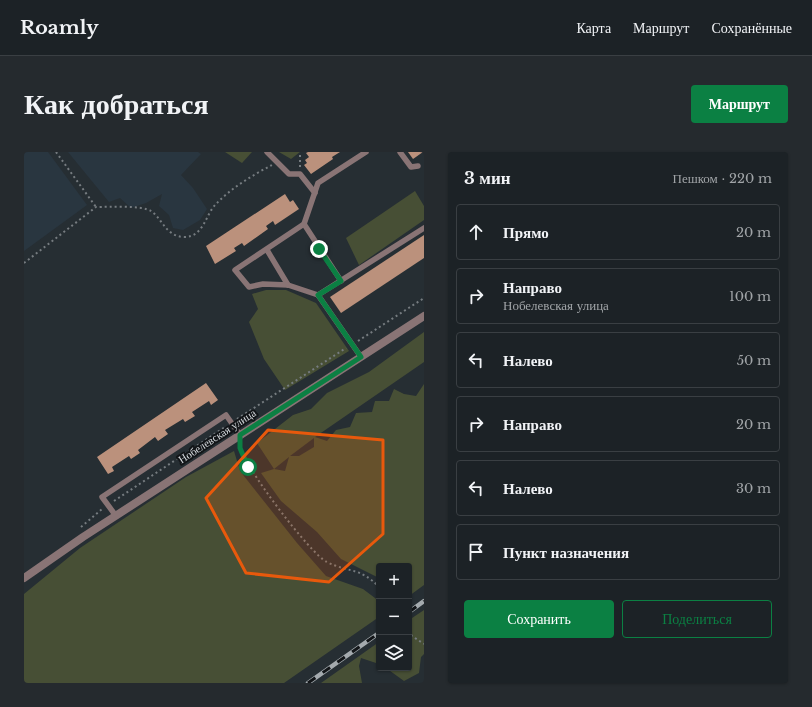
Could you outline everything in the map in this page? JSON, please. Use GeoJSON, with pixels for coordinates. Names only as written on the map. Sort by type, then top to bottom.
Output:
{"type":"FeatureCollection","features":[{"type":"Feature","properties":{"kind":"street","name":"Нобелевская улица"},"geometry":{"type":"LineString","coordinates":[[24,578],[116,516],[424,316]]}},
{"type":"Feature","properties":{"kind":"lane"},"geometry":{"type":"LineString","coordinates":[[267,152],[289,174],[300,174],[314,193]]}},
{"type":"Feature","properties":{"kind":"lane"},"geometry":{"type":"LineString","coordinates":[[361,357],[318,295],[288,285],[263,284],[249,288],[235,270],[304,224],[318,183],[366,152]]}},
{"type":"Feature","properties":{"kind":"lane"},"geometry":{"type":"LineString","coordinates":[[400,152],[411,167],[424,161]]}},
{"type":"Feature","properties":{"kind":"lane"},"geometry":{"type":"LineString","coordinates":[[304,224],[341,281]]}},
{"type":"Feature","properties":{"kind":"lane"},"geometry":{"type":"LineString","coordinates":[[318,295],[424,228]]}},
{"type":"Feature","properties":{"kind":"lane"},"geometry":{"type":"LineString","coordinates":[[267,250],[288,285]]}},
{"type":"Feature","properties":{"kind":"lane"},"geometry":{"type":"LineString","coordinates":[[116,516],[102,497],[226,415],[240,435]]}},
{"type":"Feature","properties":{"kind":"path"},"geometry":{"type":"LineString","coordinates":[[56,152],[96,207]]}},
{"type":"Feature","properties":{"kind":"path"},"geometry":{"type":"LineString","coordinates":[[300,152],[300,174]]}},
{"type":"Feature","properties":{"kind":"path"},"geometry":{"type":"LineString","coordinates":[[24,263],[96,207],[138,208],[150,211],[163,227],[172,233],[184,237],[195,234],[203,227],[216,204],[245,181],[278,162]]}},
{"type":"Feature","properties":{"kind":"path"},"geometry":{"type":"LineString","coordinates":[[78,529],[108,505],[424,298]]}},
{"type":"Feature","properties":{"kind":"path"},"geometry":{"type":"LineString","coordinates":[[240,435],[240,448],[248,467],[266,493],[316,553],[326,562],[361,572],[376,584]]}},
{"type":"Feature","properties":{"kind":"path"},"geometry":{"type":"LineString","coordinates":[[412,635],[424,644]]}},
{"type":"Feature","properties":{"kind":"highlighted area"},"geometry":{"type":"Polygon","coordinates":[[[268,430],[383,440],[383,534],[329,582],[246,573],[206,498],[268,430]]]}},
{"type":"Feature","properties":{"kind":"shaded area"},"geometry":{"type":"Polygon","coordinates":[[[24,152],[48,152],[87,205],[24,251],[24,152]]]}},
{"type":"Feature","properties":{"kind":"shaded area"},"geometry":{"type":"Polygon","coordinates":[[[68,152],[198,152],[201,154],[181,175],[193,188],[207,209],[200,220],[183,230],[173,228],[169,215],[159,206],[162,194],[146,203],[131,208],[120,198],[109,202],[68,152]]]}},
{"type":"Feature","properties":{"kind":"green space"},"geometry":{"type":"Polygon","coordinates":[[[225,152],[252,152],[242,163],[225,152]]]}},
{"type":"Feature","properties":{"kind":"green space"},"geometry":{"type":"Polygon","coordinates":[[[279,152],[300,152],[291,159],[279,152]]]}},
{"type":"Feature","properties":{"kind":"green space"},"geometry":{"type":"Polygon","coordinates":[[[415,191],[424,206],[424,220],[359,265],[346,238],[415,191]]]}},
{"type":"Feature","properties":{"kind":"green space"},"geometry":{"type":"Polygon","coordinates":[[[266,290],[286,290],[316,303],[349,351],[285,390],[264,359],[249,322],[258,309],[252,294],[266,290]]]}},
{"type":"Feature","properties":{"kind":"green space"},"geometry":{"type":"Polygon","coordinates":[[[424,332],[424,362],[315,437],[327,441],[336,430],[350,427],[356,413],[372,412],[375,401],[389,401],[394,389],[404,394],[416,396],[424,384],[424,585],[412,594],[412,563],[376,563],[376,576],[341,559],[317,532],[281,501],[261,473],[274,469],[257,443],[293,415],[311,409],[327,393],[369,372],[424,332]],[[314,438],[290,456],[299,456],[314,447],[314,438]],[[289,457],[274,469],[285,471],[289,457]]]}},
{"type":"Feature","properties":{"kind":"green space"},"geometry":{"type":"Polygon","coordinates":[[[234,451],[240,471],[297,543],[326,576],[363,589],[376,599],[376,619],[284,683],[24,683],[24,594],[80,548],[186,477],[234,451]]]}},
{"type":"Feature","properties":{"kind":"green space"},"geometry":{"type":"Polygon","coordinates":[[[424,610],[424,654],[421,657],[419,673],[404,681],[390,671],[412,671],[412,618],[424,610]]]}},
{"type":"Feature","properties":{"kind":"green space"},"geometry":{"type":"Polygon","coordinates":[[[376,644],[376,663],[361,658],[359,666],[362,683],[321,683],[376,644]]]}},
{"type":"Feature","properties":{"kind":"building"},"geometry":{"type":"Polygon","coordinates":[[[340,152],[332,157],[333,159],[311,174],[304,165],[307,163],[305,160],[309,157],[306,153],[340,152]]]}},
{"type":"Feature","properties":{"kind":"building"},"geometry":{"type":"Polygon","coordinates":[[[408,152],[423,152],[413,159],[408,152]]]}},
{"type":"Feature","properties":{"kind":"building"},"geometry":{"type":"Polygon","coordinates":[[[285,194],[290,202],[293,200],[299,209],[275,225],[273,221],[266,226],[268,229],[244,246],[242,243],[234,248],[236,251],[215,264],[206,246],[285,194]]]}},
{"type":"Feature","properties":{"kind":"building"},"geometry":{"type":"Polygon","coordinates":[[[424,235],[424,258],[341,313],[330,297],[424,235]]]}},
{"type":"Feature","properties":{"kind":"building"},"geometry":{"type":"Polygon","coordinates":[[[206,383],[218,400],[211,405],[209,401],[192,412],[195,416],[185,422],[183,419],[165,430],[168,434],[158,441],[155,437],[138,450],[140,453],[131,459],[129,456],[112,467],[114,471],[108,474],[97,457],[206,383]]]}},
{"type":"Feature","properties":{"kind":"railway"},"geometry":{"type":"LineString","coordinates":[[412,610],[424,601]]}},
{"type":"Feature","properties":{"kind":"railway"},"geometry":{"type":"LineString","coordinates":[[308,683],[376,635]]}},
{"type":"Feature","properties":{"kind":"route"},"geometry":{"type":"LineString","coordinates":[[248,467],[240,448],[240,435],[361,357],[318,295],[341,281],[319,249]]}}]}
